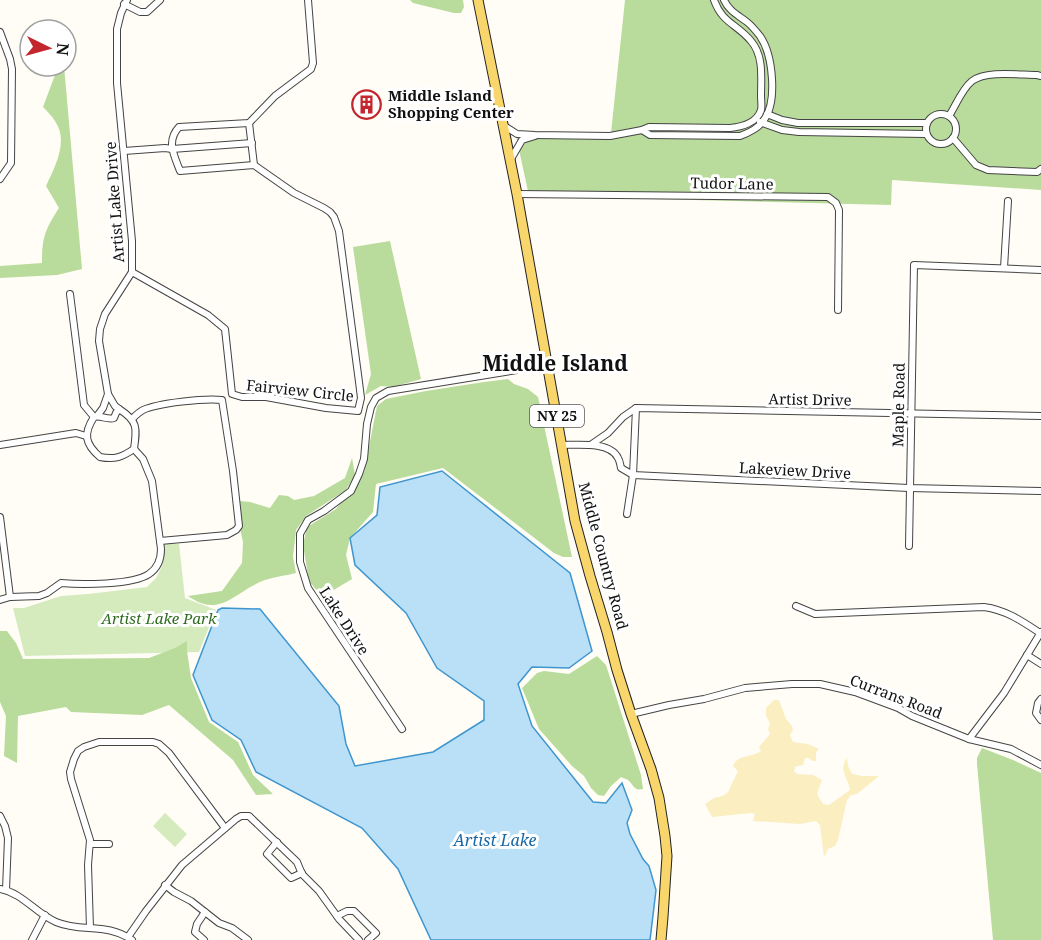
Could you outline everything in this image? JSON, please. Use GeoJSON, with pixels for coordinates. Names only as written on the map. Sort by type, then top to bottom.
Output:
{"type":"FeatureCollection","features":[{"type":"Feature","properties":{"kind":"main road","name":"Middle Country Road"},"geometry":{"type":"LineString","coordinates":[[478,0],[518,194],[575,521],[617,670],[659,798],[667,856],[661,940]]}},
{"type":"Feature","properties":{"kind":"street"},"geometry":{"type":"LineString","coordinates":[[125,1],[140,12],[147,12],[160,0]]}},
{"type":"Feature","properties":{"kind":"street"},"geometry":{"type":"LineString","coordinates":[[249,123],[254,165],[180,171],[171,141],[179,127],[249,123],[275,96],[309,71],[313,65],[308,0]]}},
{"type":"Feature","properties":{"kind":"street"},"geometry":{"type":"LineString","coordinates":[[503,126],[517,134],[610,136],[649,128],[730,128],[742,126],[754,119],[761,111],[762,70],[759,55],[753,42],[725,19],[716,8],[714,0]]}},
{"type":"Feature","properties":{"kind":"street"},"geometry":{"type":"LineString","coordinates":[[642,130],[650,135],[740,136],[749,133],[762,123],[768,114],[771,107],[771,68],[766,46],[750,24],[733,13],[724,0]]}},
{"type":"Feature","properties":{"kind":"street","name":"Artist Lake Drive"},"geometry":{"type":"LineString","coordinates":[[125,1],[117,29],[117,83],[132,241],[132,272],[105,314],[99,341],[108,394],[115,406],[132,419]]}},
{"type":"Feature","properties":{"kind":"street"},"geometry":{"type":"LineString","coordinates":[[0,32],[12,69],[11,163],[0,179]]}},
{"type":"Feature","properties":{"kind":"street"},"geometry":{"type":"LineString","coordinates":[[950,116],[965,89],[973,80],[985,74],[1041,76]]}},
{"type":"Feature","properties":{"kind":"street"},"geometry":{"type":"LineString","coordinates":[[761,111],[782,120],[798,123],[927,123]]}},
{"type":"Feature","properties":{"kind":"street"},"geometry":{"type":"LineString","coordinates":[[943,114],[950,116],[955,122],[956,132],[947,144],[937,144],[928,138],[927,123],[933,116],[943,114]]}},
{"type":"Feature","properties":{"kind":"street"},"geometry":{"type":"LineString","coordinates":[[754,119],[782,130],[799,132],[926,134]]}},
{"type":"Feature","properties":{"kind":"street"},"geometry":{"type":"LineString","coordinates":[[510,159],[522,140],[535,135]]}},
{"type":"Feature","properties":{"kind":"street"},"geometry":{"type":"LineString","coordinates":[[953,138],[976,165],[988,170],[1037,172],[1041,169]]}},
{"type":"Feature","properties":{"kind":"street"},"geometry":{"type":"LineString","coordinates":[[124,151],[252,143]]}},
{"type":"Feature","properties":{"kind":"street","name":"Fairview Circle"},"geometry":{"type":"LineString","coordinates":[[132,272],[208,315],[225,329],[232,394],[242,398],[266,397],[326,408],[358,411],[361,398],[339,231],[334,217],[324,208],[294,193],[254,165]]}},
{"type":"Feature","properties":{"kind":"street","name":"Tudor Lane"},"geometry":{"type":"LineString","coordinates":[[518,194],[828,197],[836,203],[840,210],[838,310]]}},
{"type":"Feature","properties":{"kind":"street"},"geometry":{"type":"LineString","coordinates":[[1008,201],[1004,268],[1041,270]]}},
{"type":"Feature","properties":{"kind":"street","name":"Maple Road"},"geometry":{"type":"LineString","coordinates":[[909,546],[914,265],[1004,268]]}},
{"type":"Feature","properties":{"kind":"street"},"geometry":{"type":"LineString","coordinates":[[70,294],[84,405],[96,416],[109,420],[114,418],[119,409]]}},
{"type":"Feature","properties":{"kind":"street","name":"Lake Drive"},"geometry":{"type":"LineString","coordinates":[[402,729],[308,588],[300,562],[300,534],[308,520],[351,490],[364,459],[367,424],[376,398],[388,391],[548,365]]}},
{"type":"Feature","properties":{"kind":"street"},"geometry":{"type":"LineString","coordinates":[[108,394],[103,408],[87,430],[86,436],[90,445],[100,457],[110,459],[134,449]]}},
{"type":"Feature","properties":{"kind":"street"},"geometry":{"type":"LineString","coordinates":[[0,600],[10,597],[39,596],[61,583],[80,585],[134,580],[154,570],[161,558],[152,481],[143,459],[134,449],[136,430],[132,419],[141,410],[165,404],[222,400],[239,526],[227,535],[160,541]]}},
{"type":"Feature","properties":{"kind":"street"},"geometry":{"type":"LineString","coordinates":[[592,444],[636,408]]}},
{"type":"Feature","properties":{"kind":"street"},"geometry":{"type":"LineString","coordinates":[[627,514],[633,475],[636,408]]}},
{"type":"Feature","properties":{"kind":"street","name":"Artist Drive"},"geometry":{"type":"LineString","coordinates":[[636,408],[1041,416]]}},
{"type":"Feature","properties":{"kind":"street"},"geometry":{"type":"LineString","coordinates":[[0,444],[75,433],[86,436]]}},
{"type":"Feature","properties":{"kind":"street"},"geometry":{"type":"LineString","coordinates":[[561,445],[592,444],[614,452],[621,468],[633,475]]}},
{"type":"Feature","properties":{"kind":"street","name":"Lakeview Drive"},"geometry":{"type":"LineString","coordinates":[[633,475],[909,488],[1041,491]]}},
{"type":"Feature","properties":{"kind":"street"},"geometry":{"type":"LineString","coordinates":[[0,517],[10,597]]}},
{"type":"Feature","properties":{"kind":"street"},"geometry":{"type":"LineString","coordinates":[[796,606],[815,614],[984,607],[1018,618],[1041,632],[1004,693],[969,739]]}},
{"type":"Feature","properties":{"kind":"street"},"geometry":{"type":"LineString","coordinates":[[1027,655],[1041,664]]}},
{"type":"Feature","properties":{"kind":"street","name":"Currans Road"},"geometry":{"type":"LineString","coordinates":[[631,714],[745,688],[820,684],[855,692],[969,739],[1011,749],[1041,765]]}},
{"type":"Feature","properties":{"kind":"street"},"geometry":{"type":"LineString","coordinates":[[1041,699],[1036,713],[1041,720]]}},
{"type":"Feature","properties":{"kind":"street"},"geometry":{"type":"LineString","coordinates":[[90,928],[88,865],[90,844],[70,772],[78,751],[99,742],[146,741],[159,744],[169,753],[225,828]]}},
{"type":"Feature","properties":{"kind":"street"},"geometry":{"type":"LineString","coordinates":[[0,816],[8,838],[3,890],[24,899],[50,919],[62,924],[105,929],[130,939],[146,911],[182,865],[236,819],[245,815],[249,816],[297,862],[302,873],[359,940]]}},
{"type":"Feature","properties":{"kind":"street"},"geometry":{"type":"LineString","coordinates":[[277,842],[267,854],[291,878],[302,873]]}},
{"type":"Feature","properties":{"kind":"street"},"geometry":{"type":"LineString","coordinates":[[90,844],[109,844]]}},
{"type":"Feature","properties":{"kind":"street"},"geometry":{"type":"LineString","coordinates":[[165,885],[191,901],[219,923],[232,928],[248,940]]}},
{"type":"Feature","properties":{"kind":"street"},"geometry":{"type":"LineString","coordinates":[[337,916],[350,911],[357,912],[376,933],[369,940]]}},
{"type":"Feature","properties":{"kind":"street"},"geometry":{"type":"LineString","coordinates":[[204,940],[195,932],[205,912]]}},
{"type":"Feature","properties":{"kind":"street"},"geometry":{"type":"LineString","coordinates":[[32,940],[45,915]]}},
{"type":"Feature","properties":{"kind":"green space"},"geometry":{"type":"Polygon","coordinates":[[[410,0],[463,0],[464,7],[461,13],[454,13],[413,3],[410,0]]]}},
{"type":"Feature","properties":{"kind":"green space"},"geometry":{"type":"Polygon","coordinates":[[[625,0],[1041,0],[1041,190],[892,180],[891,205],[529,196],[515,131],[611,133],[625,0]]]}},
{"type":"Feature","properties":{"kind":"green space"},"geometry":{"type":"Polygon","coordinates":[[[54,78],[65,78],[82,269],[57,275],[0,278],[0,266],[42,263],[45,234],[59,208],[46,186],[59,154],[61,137],[52,117],[43,107],[54,78]]]}},
{"type":"Feature","properties":{"kind":"green space"},"geometry":{"type":"Polygon","coordinates":[[[390,241],[421,379],[393,387],[381,386],[365,395],[371,374],[353,247],[390,241]]]}},
{"type":"Feature","properties":{"kind":"green space"},"geometry":{"type":"Polygon","coordinates":[[[508,379],[538,397],[572,557],[563,557],[554,553],[443,468],[376,484],[373,512],[350,538],[346,555],[352,579],[322,597],[309,581],[303,545],[307,527],[336,509],[364,472],[377,406],[386,399],[508,379]]]}},
{"type":"Feature","properties":{"kind":"green space"},"geometry":{"type":"Polygon","coordinates":[[[352,458],[355,475],[346,490],[306,516],[296,530],[293,557],[296,573],[264,580],[226,602],[217,604],[209,605],[188,596],[222,591],[242,563],[240,501],[270,508],[279,495],[288,496],[294,500],[314,496],[345,478],[352,458]]]}},
{"type":"Feature","properties":{"kind":"green space","name":"Artist Lake Park"},"geometry":{"type":"Polygon","coordinates":[[[164,544],[179,544],[185,598],[216,610],[199,652],[25,656],[13,608],[24,608],[61,596],[147,587],[156,578],[162,566],[164,544]]]}},
{"type":"Feature","properties":{"kind":"green space"},"geometry":{"type":"Polygon","coordinates":[[[0,631],[7,631],[16,643],[23,659],[149,658],[187,641],[191,678],[209,722],[238,742],[253,775],[273,794],[256,795],[233,760],[169,705],[142,715],[71,712],[66,707],[18,716],[17,763],[4,756],[6,716],[0,702],[0,631]]]}},
{"type":"Feature","properties":{"kind":"green space"},"geometry":{"type":"Polygon","coordinates":[[[597,656],[606,665],[641,775],[643,789],[635,788],[628,780],[621,777],[604,796],[598,795],[584,776],[539,729],[522,688],[537,673],[544,671],[569,674],[597,656]]]}},
{"type":"Feature","properties":{"kind":"green space"},"geometry":{"type":"Polygon","coordinates":[[[982,748],[1041,773],[1041,940],[993,940],[977,764],[982,748]]]}},
{"type":"Feature","properties":{"kind":"green space"},"geometry":{"type":"Polygon","coordinates":[[[165,813],[187,834],[175,847],[153,826],[165,813]]]}},
{"type":"Feature","properties":{"kind":"sand"},"geometry":{"type":"Polygon","coordinates":[[[774,700],[779,700],[786,719],[792,726],[793,730],[790,735],[793,742],[808,744],[819,749],[816,752],[816,761],[805,758],[803,765],[795,767],[794,771],[797,774],[813,775],[822,780],[817,794],[823,804],[829,805],[850,790],[843,770],[847,758],[852,774],[879,776],[847,800],[838,840],[835,846],[828,849],[824,857],[820,825],[816,821],[800,824],[753,821],[755,814],[751,813],[712,817],[705,804],[728,792],[738,771],[733,766],[735,762],[761,751],[759,747],[770,734],[766,708],[774,700]]]}},
{"type":"Feature","properties":{"kind":"water","name":"Artist Lake"},"geometry":{"type":"Polygon","coordinates":[[[442,471],[570,573],[592,651],[569,668],[532,667],[518,684],[532,726],[593,802],[606,803],[622,783],[632,810],[627,823],[630,834],[649,866],[656,890],[650,940],[431,940],[398,869],[362,828],[256,772],[241,740],[212,720],[193,675],[218,610],[222,608],[260,609],[339,706],[346,744],[355,766],[433,752],[484,720],[484,701],[437,668],[406,613],[355,565],[350,538],[377,515],[380,487],[442,471]]]}},
{"type":"Feature","properties":{"kind":"place","name":"Middle Island Shopping Center"},"geometry":{"type":"Point","coordinates":[367,105]}},
{"type":"Feature","properties":{"kind":"district","name":"Middle Island"},"geometry":{"type":"Point","coordinates":[555,364]}}]}
